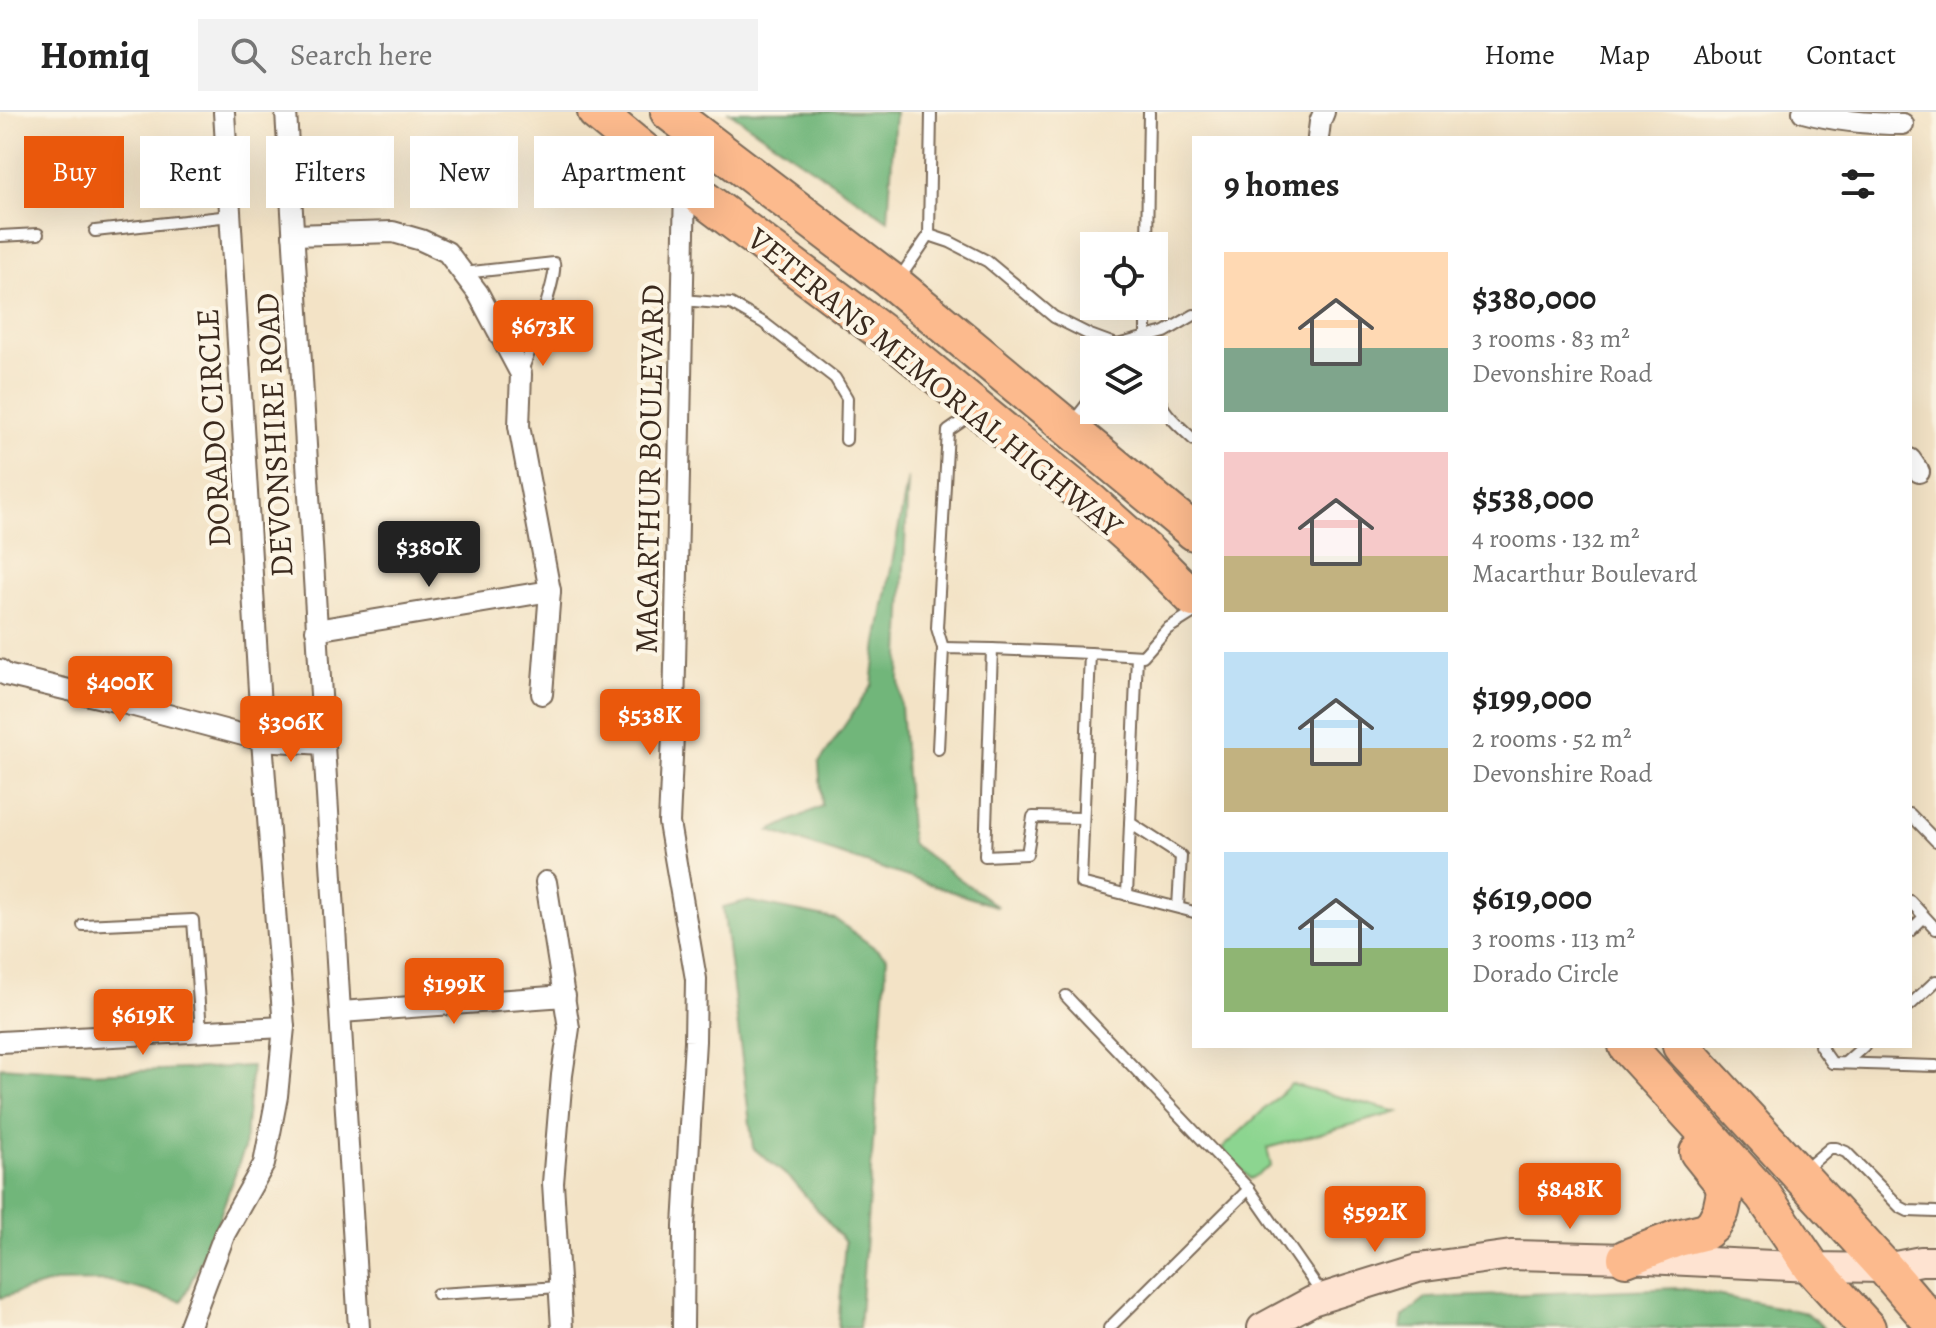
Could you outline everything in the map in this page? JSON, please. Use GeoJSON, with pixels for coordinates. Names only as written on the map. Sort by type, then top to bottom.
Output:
{"type":"FeatureCollection","features":[{"type":"Feature","properties":{"kind":"highway","name":"VETERANS MEMORIAL HIGHWAY"},"geometry":{"type":"LineString","coordinates":[[596,112],[625,136]]}},
{"type":"Feature","properties":{"kind":"highway"},"geometry":{"type":"LineString","coordinates":[[634,112],[658,124],[665,123],[674,114]]}},
{"type":"Feature","properties":{"kind":"highway","name":"VETERANS MEMORIAL HIGHWAY"},"geometry":{"type":"LineString","coordinates":[[674,114],[895,284],[1192,530]]}},
{"type":"Feature","properties":{"kind":"highway"},"geometry":{"type":"LineString","coordinates":[[714,176],[722,178],[895,284]]}},
{"type":"Feature","properties":{"kind":"highway","name":"VETERANS MEMORIAL HIGHWAY"},"geometry":{"type":"LineString","coordinates":[[714,207],[904,349],[978,409],[1091,502],[1192,597]]}},
{"type":"Feature","properties":{"kind":"highway"},"geometry":{"type":"LineString","coordinates":[[1626,1258],[1706,1231],[1721,1211],[1725,1192],[1722,1182],[1666,1111],[1627,1048]]}},
{"type":"Feature","properties":{"kind":"highway"},"geometry":{"type":"LineString","coordinates":[[1628,1048],[1763,1195],[1812,1267],[1867,1328]]}},
{"type":"Feature","properties":{"kind":"highway"},"geometry":{"type":"LineString","coordinates":[[1683,1048],[1936,1327]]}},
{"type":"Feature","properties":{"kind":"main road"},"geometry":{"type":"LineString","coordinates":[[1262,1328],[1312,1301],[1418,1268],[1511,1255],[1812,1267],[1885,1268],[1936,1261]]}},
{"type":"Feature","properties":{"kind":"street","name":"DORADO CIRCLE"},"geometry":{"type":"LineString","coordinates":[[189,1328],[225,1233],[264,1164],[277,1096],[284,1027],[262,740],[224,112]]}},
{"type":"Feature","properties":{"kind":"street","name":"DEVONSHIRE ROAD"},"geometry":{"type":"LineString","coordinates":[[286,112],[359,1328]]}},
{"type":"Feature","properties":{"kind":"street"},"geometry":{"type":"LineString","coordinates":[[1318,136],[1324,112]]}},
{"type":"Feature","properties":{"kind":"street"},"geometry":{"type":"LineString","coordinates":[[1803,112],[1865,124],[1903,125]]}},
{"type":"Feature","properties":{"kind":"street","name":"MACARTHUR BOULEVARD"},"geometry":{"type":"LineString","coordinates":[[683,1328],[684,1226],[696,979],[669,823],[684,208]]}},
{"type":"Feature","properties":{"kind":"street"},"geometry":{"type":"LineString","coordinates":[[293,235],[393,232],[421,240],[447,252],[478,293],[521,374],[519,426],[550,591],[542,694]]}},
{"type":"Feature","properties":{"kind":"street"},"geometry":{"type":"LineString","coordinates":[[316,630],[550,591]]}},
{"type":"Feature","properties":{"kind":"street"},"geometry":{"type":"LineString","coordinates":[[0,670],[6,675],[262,740],[323,744]]}},
{"type":"Feature","properties":{"kind":"street"},"geometry":{"type":"LineString","coordinates":[[546,882],[569,1028],[553,1183],[562,1328]]}},
{"type":"Feature","properties":{"kind":"street"},"geometry":{"type":"LineString","coordinates":[[341,1012],[565,996]]}},
{"type":"Feature","properties":{"kind":"street"},"geometry":{"type":"LineString","coordinates":[[0,1042],[284,1027]]}},
{"type":"Feature","properties":{"kind":"lane"},"geometry":{"type":"LineString","coordinates":[[895,284],[929,235],[931,112]]}},
{"type":"Feature","properties":{"kind":"lane"},"geometry":{"type":"LineString","coordinates":[[1147,232],[1149,112]]}},
{"type":"Feature","properties":{"kind":"lane"},"geometry":{"type":"LineString","coordinates":[[95,231],[230,216]]}},
{"type":"Feature","properties":{"kind":"lane"},"geometry":{"type":"LineString","coordinates":[[0,236],[38,234]]}},
{"type":"Feature","properties":{"kind":"lane"},"geometry":{"type":"LineString","coordinates":[[929,235],[987,261],[1054,317],[1092,336]]}},
{"type":"Feature","properties":{"kind":"lane"},"geometry":{"type":"LineString","coordinates":[[463,273],[554,263],[556,268],[549,293],[521,374]]}},
{"type":"Feature","properties":{"kind":"lane"},"geometry":{"type":"LineString","coordinates":[[682,300],[731,304],[764,323],[835,378],[847,398],[846,440]]}},
{"type":"Feature","properties":{"kind":"lane"},"geometry":{"type":"LineString","coordinates":[[1152,336],[1192,316]]}},
{"type":"Feature","properties":{"kind":"lane"},"geometry":{"type":"LineString","coordinates":[[938,749],[943,648],[937,628],[948,431],[978,409]]}},
{"type":"Feature","properties":{"kind":"lane"},"geometry":{"type":"LineString","coordinates":[[1069,427],[1080,413]]}},
{"type":"Feature","properties":{"kind":"lane"},"geometry":{"type":"LineString","coordinates":[[1168,415],[1192,438]]}},
{"type":"Feature","properties":{"kind":"lane"},"geometry":{"type":"LineString","coordinates":[[943,648],[1143,656],[1167,629],[1192,613]]}},
{"type":"Feature","properties":{"kind":"lane"},"geometry":{"type":"LineString","coordinates":[[992,649],[985,856],[1027,854],[1033,817],[1083,818]]}},
{"type":"Feature","properties":{"kind":"lane"},"geometry":{"type":"LineString","coordinates":[[1090,653],[1081,883],[1192,911]]}},
{"type":"Feature","properties":{"kind":"lane"},"geometry":{"type":"LineString","coordinates":[[1127,895],[1137,656]]}},
{"type":"Feature","properties":{"kind":"lane"},"geometry":{"type":"LineString","coordinates":[[1912,816],[1936,841]]}},
{"type":"Feature","properties":{"kind":"lane"},"geometry":{"type":"LineString","coordinates":[[1130,823],[1181,856],[1178,907]]}},
{"type":"Feature","properties":{"kind":"lane"},"geometry":{"type":"LineString","coordinates":[[1912,903],[1936,929]]}},
{"type":"Feature","properties":{"kind":"lane"},"geometry":{"type":"LineString","coordinates":[[1912,929],[1924,917]]}},
{"type":"Feature","properties":{"kind":"lane"},"geometry":{"type":"LineString","coordinates":[[83,925],[193,920],[201,1031]]}},
{"type":"Feature","properties":{"kind":"lane"},"geometry":{"type":"LineString","coordinates":[[1912,1003],[1936,981]]}},
{"type":"Feature","properties":{"kind":"lane"},"geometry":{"type":"LineString","coordinates":[[1066,996],[1249,1189],[1325,1297]]}},
{"type":"Feature","properties":{"kind":"lane"},"geometry":{"type":"LineString","coordinates":[[1821,1048],[1832,1063],[1931,1066],[1936,1055]]}},
{"type":"Feature","properties":{"kind":"lane"},"geometry":{"type":"LineString","coordinates":[[1844,1063],[1862,1048]]}},
{"type":"Feature","properties":{"kind":"lane"},"geometry":{"type":"LineString","coordinates":[[1799,1175],[1830,1148],[1836,1148],[1846,1152],[1900,1207],[1908,1211],[1936,1212]]}},
{"type":"Feature","properties":{"kind":"lane"},"geometry":{"type":"LineString","coordinates":[[1109,1328],[1249,1189]]}},
{"type":"Feature","properties":{"kind":"lane"},"geometry":{"type":"LineString","coordinates":[[437,1294],[560,1287]]}},
{"type":"Feature","properties":{"kind":"green space"},"geometry":{"type":"Polygon","coordinates":[[[729,112],[895,112],[888,220],[729,112]]]}},
{"type":"Feature","properties":{"kind":"green space"},"geometry":{"type":"Polygon","coordinates":[[[908,478],[899,679],[911,843],[998,907],[770,831],[822,806],[819,763],[872,685],[908,478]]]}},
{"type":"Feature","properties":{"kind":"green space"},"geometry":{"type":"Polygon","coordinates":[[[746,901],[835,919],[887,957],[859,1328],[838,1328],[845,1242],[793,1181],[753,1148],[723,907],[746,901]]]}},
{"type":"Feature","properties":{"kind":"green space"},"geometry":{"type":"Polygon","coordinates":[[[252,1066],[244,1149],[214,1232],[182,1301],[109,1281],[54,1282],[0,1298],[0,1067],[92,1073],[252,1066]]]}},
{"type":"Feature","properties":{"kind":"green space"},"geometry":{"type":"Polygon","coordinates":[[[1291,1084],[1398,1112],[1267,1148],[1271,1166],[1250,1179],[1222,1149],[1291,1084]]]}},
{"type":"Feature","properties":{"kind":"green space"},"geometry":{"type":"Polygon","coordinates":[[[1680,1288],[1807,1313],[1824,1328],[1401,1328],[1403,1317],[1427,1298],[1680,1288]]]}}]}
